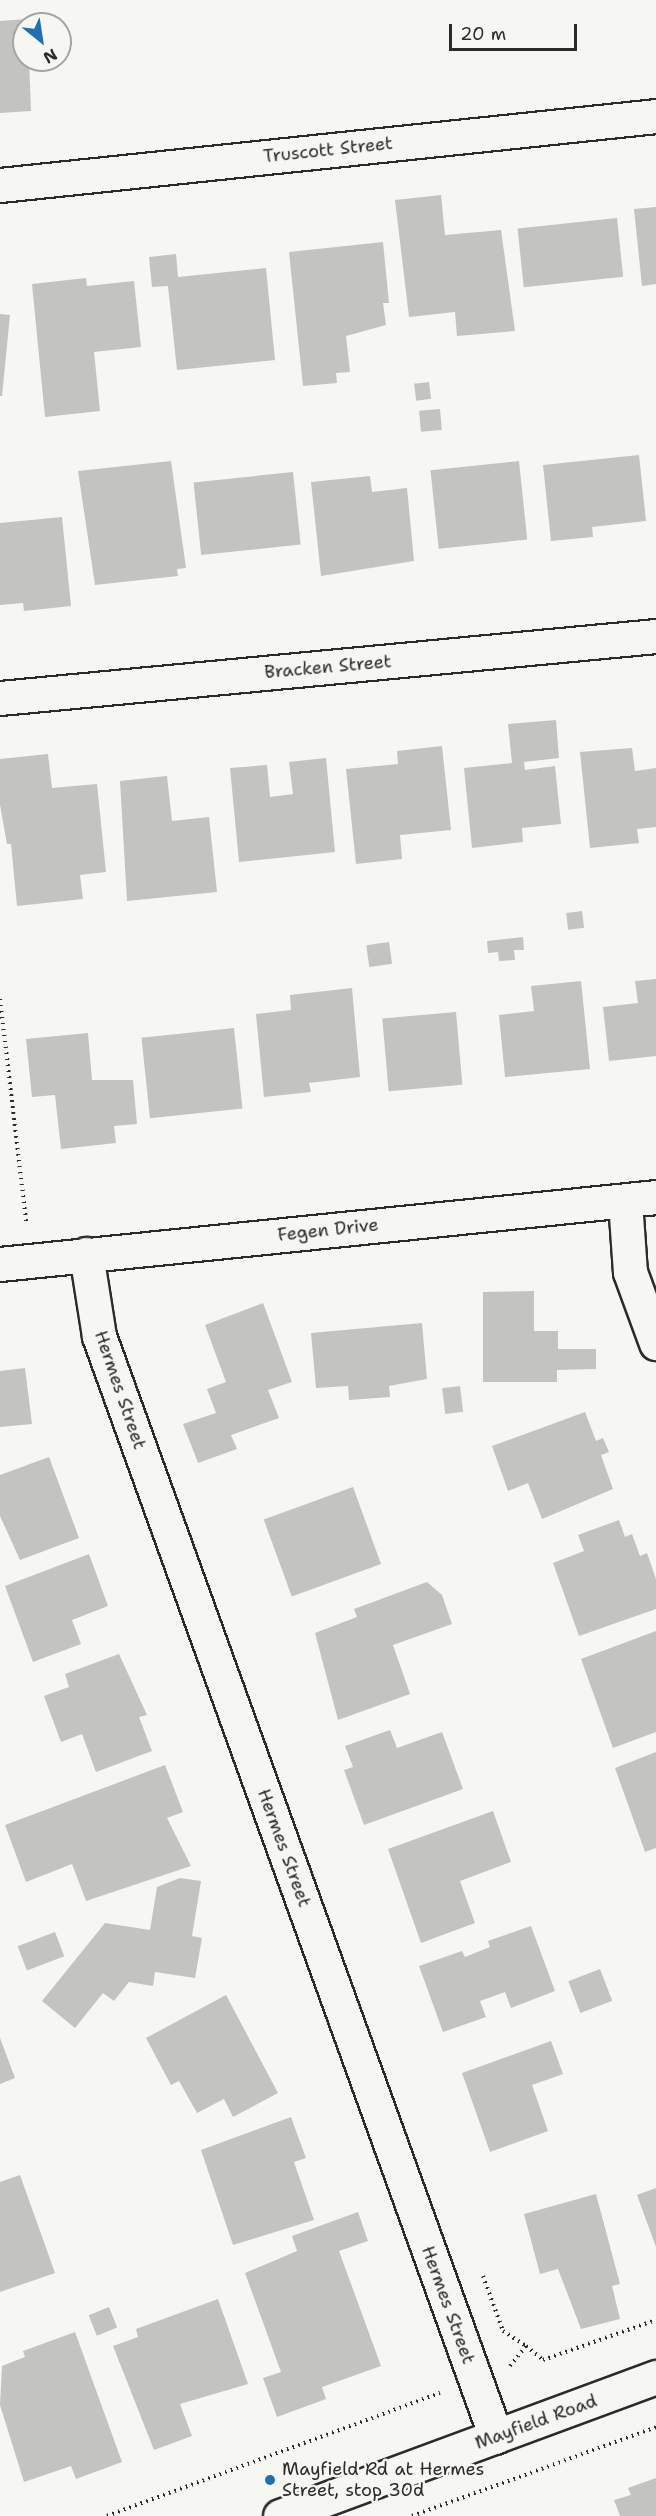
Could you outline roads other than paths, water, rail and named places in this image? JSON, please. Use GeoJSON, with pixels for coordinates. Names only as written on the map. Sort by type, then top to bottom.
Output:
{"type":"FeatureCollection","features":[{"type":"Feature","properties":{"kind":"street","name":"Truscott Street"},"geometry":{"type":"LineString","coordinates":[[0,184],[656,116]]}},
{"type":"Feature","properties":{"kind":"street","name":"Bracken Street"},"geometry":{"type":"LineString","coordinates":[[0,698],[656,636]]}},
{"type":"Feature","properties":{"kind":"street","name":"Fegen Drive"},"geometry":{"type":"LineString","coordinates":[[0,1264],[640,1199]]}},
{"type":"Feature","properties":{"kind":"street"},"geometry":{"type":"LineString","coordinates":[[640,1199],[630,1272],[656,1342]]}},
{"type":"Feature","properties":{"kind":"street","name":"Hermes Street"},"geometry":{"type":"LineString","coordinates":[[86,1254],[99,1336],[496,2437]]}},
{"type":"Feature","properties":{"kind":"street","name":"Mayfield Road"},"geometry":{"type":"LineString","coordinates":[[280,2516],[656,2377]]}},
{"type":"Feature","properties":{"kind":"place","name":"Mayfield Rd at Hermes Street, stop 30d"},"geometry":{"type":"Point","coordinates":[270,2480]}}]}
